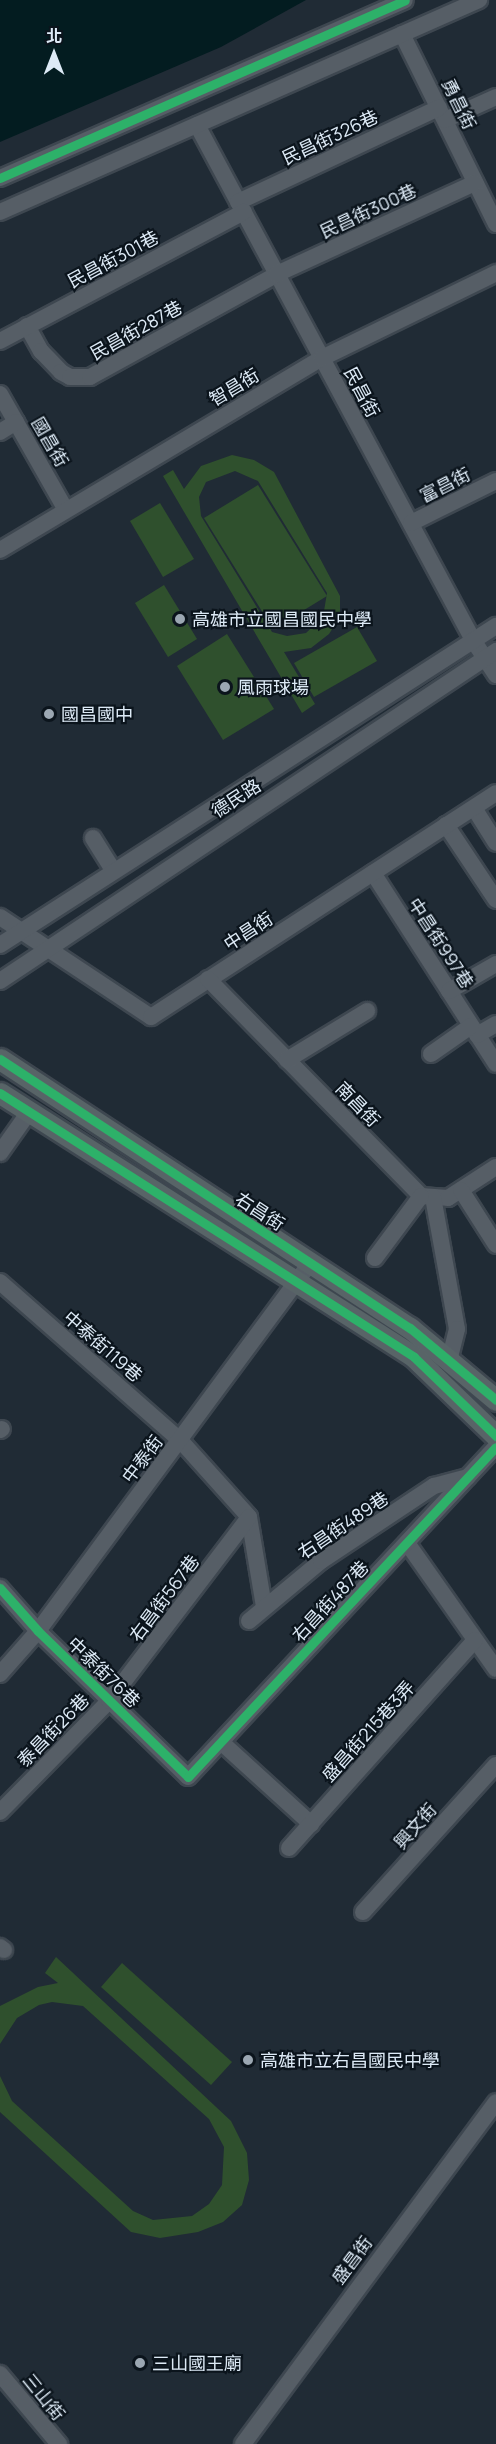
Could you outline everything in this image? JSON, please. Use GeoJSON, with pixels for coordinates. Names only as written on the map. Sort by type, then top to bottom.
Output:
{"type":"FeatureCollection","features":[{"type":"Feature","properties":{"kind":"main road","name":"右昌街"},"geometry":{"type":"LineString","coordinates":[[0,1059],[450,1358],[496,1400]]}},
{"type":"Feature","properties":{"kind":"main road"},"geometry":{"type":"LineString","coordinates":[[0,1094],[414,1358],[496,1436]]}},
{"type":"Feature","properties":{"kind":"street"},"geometry":{"type":"LineString","coordinates":[[0,178],[405,0]]}},
{"type":"Feature","properties":{"kind":"street"},"geometry":{"type":"LineString","coordinates":[[0,212],[479,0]]}},
{"type":"Feature","properties":{"kind":"street","name":"勇昌街"},"geometry":{"type":"LineString","coordinates":[[402,34],[496,224]]}},
{"type":"Feature","properties":{"kind":"street","name":"民昌街326巷"},"geometry":{"type":"LineString","coordinates":[[241,207],[442,114],[496,97]]}},
{"type":"Feature","properties":{"kind":"street","name":"民昌街"},"geometry":{"type":"LineString","coordinates":[[197,125],[473,640],[490,654],[496,675]]}},
{"type":"Feature","properties":{"kind":"street","name":"民昌街300巷"},"geometry":{"type":"LineString","coordinates":[[277,274],[475,183]]}},
{"type":"Feature","properties":{"kind":"street","name":"民昌街301巷"},"geometry":{"type":"LineString","coordinates":[[0,341],[241,207]]}},
{"type":"Feature","properties":{"kind":"street","name":"智昌街"},"geometry":{"type":"LineString","coordinates":[[0,550],[322,358],[496,273]]}},
{"type":"Feature","properties":{"kind":"street","name":"民昌街287巷"},"geometry":{"type":"LineString","coordinates":[[27,326],[42,351],[61,372],[70,377],[90,377],[277,274]]}},
{"type":"Feature","properties":{"kind":"street","name":"國昌街"},"geometry":{"type":"LineString","coordinates":[[0,394],[66,510]]}},
{"type":"Feature","properties":{"kind":"street"},"geometry":{"type":"LineString","coordinates":[[0,432],[16,422]]}},
{"type":"Feature","properties":{"kind":"street","name":"富昌街"},"geometry":{"type":"LineString","coordinates":[[411,523],[496,481]]}},
{"type":"Feature","properties":{"kind":"street","name":"德民路"},"geometry":{"type":"LineString","coordinates":[[7,938],[496,626]]}},
{"type":"Feature","properties":{"kind":"street","name":"德民路"},"geometry":{"type":"LineString","coordinates":[[0,981],[46,948],[490,654]]}},
{"type":"Feature","properties":{"kind":"street","name":"中昌街"},"geometry":{"type":"LineString","coordinates":[[0,917],[7,938],[46,948],[151,1017],[496,793]]}},
{"type":"Feature","properties":{"kind":"street"},"geometry":{"type":"LineString","coordinates":[[474,807],[496,843]]}},
{"type":"Feature","properties":{"kind":"street"},"geometry":{"type":"LineString","coordinates":[[446,825],[496,900]]}},
{"type":"Feature","properties":{"kind":"street"},"geometry":{"type":"LineString","coordinates":[[93,838],[114,871]]}},
{"type":"Feature","properties":{"kind":"street","name":"中昌街997巷"},"geometry":{"type":"LineString","coordinates":[[373,873],[496,1064]]}},
{"type":"Feature","properties":{"kind":"street"},"geometry":{"type":"LineString","coordinates":[[449,991],[496,964]]}},
{"type":"Feature","properties":{"kind":"street","name":"南昌街"},"geometry":{"type":"LineString","coordinates":[[208,979],[427,1197]]}},
{"type":"Feature","properties":{"kind":"street"},"geometry":{"type":"LineString","coordinates":[[287,1060],[367,1011]]}},
{"type":"Feature","properties":{"kind":"street"},"geometry":{"type":"LineString","coordinates":[[431,1054],[474,1030],[496,1024]]}},
{"type":"Feature","properties":{"kind":"street"},"geometry":{"type":"LineString","coordinates":[[0,1153],[30,1112]]}},
{"type":"Feature","properties":{"kind":"street"},"geometry":{"type":"LineString","coordinates":[[427,1197],[448,1198],[496,1167]]}},
{"type":"Feature","properties":{"kind":"street"},"geometry":{"type":"LineString","coordinates":[[461,1190],[496,1245]]}},
{"type":"Feature","properties":{"kind":"street"},"geometry":{"type":"LineString","coordinates":[[375,1258],[427,1197]]}},
{"type":"Feature","properties":{"kind":"street"},"geometry":{"type":"LineString","coordinates":[[427,1197],[457,1329],[450,1358]]}},
{"type":"Feature","properties":{"kind":"street","name":"中泰街"},"geometry":{"type":"LineString","coordinates":[[0,1674],[38,1631],[297,1284],[310,1263]]}},
{"type":"Feature","properties":{"kind":"street","name":"中泰街119巷"},"geometry":{"type":"LineString","coordinates":[[0,1282],[180,1440],[249,1517]]}},
{"type":"Feature","properties":{"kind":"street","name":"右昌街487巷"},"geometry":{"type":"LineString","coordinates":[[188,1777],[496,1447]]}},
{"type":"Feature","properties":{"kind":"street","name":"右昌街489巷"},"geometry":{"type":"LineString","coordinates":[[249,1621],[321,1561],[434,1486],[468,1477]]}},
{"type":"Feature","properties":{"kind":"street"},"geometry":{"type":"LineString","coordinates":[[249,1517],[264,1607]]}},
{"type":"Feature","properties":{"kind":"street","name":"右昌街567巷"},"geometry":{"type":"LineString","coordinates":[[109,1701],[249,1517]]}},
{"type":"Feature","properties":{"kind":"street"},"geometry":{"type":"LineString","coordinates":[[406,1543],[496,1669]]}},
{"type":"Feature","properties":{"kind":"street","name":"中泰街76巷"},"geometry":{"type":"LineString","coordinates":[[0,1588],[38,1631],[188,1777]]}},
{"type":"Feature","properties":{"kind":"street","name":"盛昌街215巷3弄"},"geometry":{"type":"LineString","coordinates":[[289,1848],[475,1640]]}},
{"type":"Feature","properties":{"kind":"street","name":"泰昌街26巷"},"geometry":{"type":"LineString","coordinates":[[0,1812],[109,1701]]}},
{"type":"Feature","properties":{"kind":"street"},"geometry":{"type":"LineString","coordinates":[[221,1742],[311,1824]]}},
{"type":"Feature","properties":{"kind":"street","name":"興文街"},"geometry":{"type":"LineString","coordinates":[[363,1912],[496,1765]]}},
{"type":"Feature","properties":{"kind":"street","name":"盛昌街"},"geometry":{"type":"LineString","coordinates":[[243,2444],[496,2102]]}},
{"type":"Feature","properties":{"kind":"street","name":"三山街"},"geometry":{"type":"LineString","coordinates":[[0,2374],[58,2444]]}},
{"type":"Feature","properties":{"kind":"green space"},"geometry":{"type":"Polygon","coordinates":[[[232,455],[254,460],[274,472],[340,596],[340,617],[329,634],[311,648],[284,652],[315,704],[302,713],[163,476],[173,470],[184,489],[201,466],[232,455]],[[235,471],[206,482],[199,497],[201,516],[272,632],[287,636],[306,633],[323,617],[327,593],[258,481],[235,471]]]}},
{"type":"Feature","properties":{"kind":"green space"},"geometry":{"type":"Polygon","coordinates":[[[258,485],[327,596],[273,629],[204,518],[258,485]]]}},
{"type":"Feature","properties":{"kind":"green space"},"geometry":{"type":"Polygon","coordinates":[[[160,503],[194,559],[163,577],[130,521],[160,503]]]}},
{"type":"Feature","properties":{"kind":"green space"},"geometry":{"type":"Polygon","coordinates":[[[164,585],[197,639],[168,657],[135,603],[164,585]]]}},
{"type":"Feature","properties":{"kind":"green space"},"geometry":{"type":"Polygon","coordinates":[[[357,627],[377,661],[314,697],[294,663],[357,627]]]}},
{"type":"Feature","properties":{"kind":"green space","name":"風雨球場"},"geometry":{"type":"Polygon","coordinates":[[[227,634],[274,709],[223,740],[177,666],[227,634]]]}},
{"type":"Feature","properties":{"kind":"green space"},"geometry":{"type":"Polygon","coordinates":[[[56,1957],[231,2121],[247,2153],[249,2180],[242,2205],[223,2222],[198,2232],[160,2238],[131,2232],[0,2112],[0,2076],[12,2101],[133,2211],[153,2220],[192,2216],[209,2204],[222,2185],[224,2147],[209,2119],[83,2006],[52,2002],[39,2005],[17,2018],[0,2044],[0,2006],[38,1987],[58,1983],[45,1973],[56,1957]]]}},
{"type":"Feature","properties":{"kind":"green space"},"geometry":{"type":"Polygon","coordinates":[[[122,1963],[232,2062],[211,2085],[101,1987],[122,1963]]]}},
{"type":"Feature","properties":{"kind":"shaded area"},"geometry":{"type":"Polygon","coordinates":[[[0,0],[306,0],[221,47],[0,142],[0,0]]]}},
{"type":"Feature","properties":{"kind":"cycle path"},"geometry":{"type":"LineString","coordinates":[[0,178],[405,0]]}},
{"type":"Feature","properties":{"kind":"cycle path"},"geometry":{"type":"LineString","coordinates":[[0,1059],[410,1328],[496,1400]]}},
{"type":"Feature","properties":{"kind":"cycle path"},"geometry":{"type":"LineString","coordinates":[[0,1093],[414,1357],[496,1436]]}},
{"type":"Feature","properties":{"kind":"cycle path"},"geometry":{"type":"LineString","coordinates":[[0,1588],[38,1631],[188,1777],[496,1447]]}},
{"type":"Feature","properties":{"kind":"place","name":"高雄市立國昌國民中學"},"geometry":{"type":"Point","coordinates":[180,619]}},
{"type":"Feature","properties":{"kind":"place","name":"風雨球場"},"geometry":{"type":"Point","coordinates":[225,687]}},
{"type":"Feature","properties":{"kind":"place","name":"國昌國中"},"geometry":{"type":"Point","coordinates":[49,714]}},
{"type":"Feature","properties":{"kind":"place","name":"高雄市立右昌國民中學"},"geometry":{"type":"Point","coordinates":[248,2060]}},
{"type":"Feature","properties":{"kind":"place","name":"三山國王廟"},"geometry":{"type":"Point","coordinates":[140,2363]}}]}
